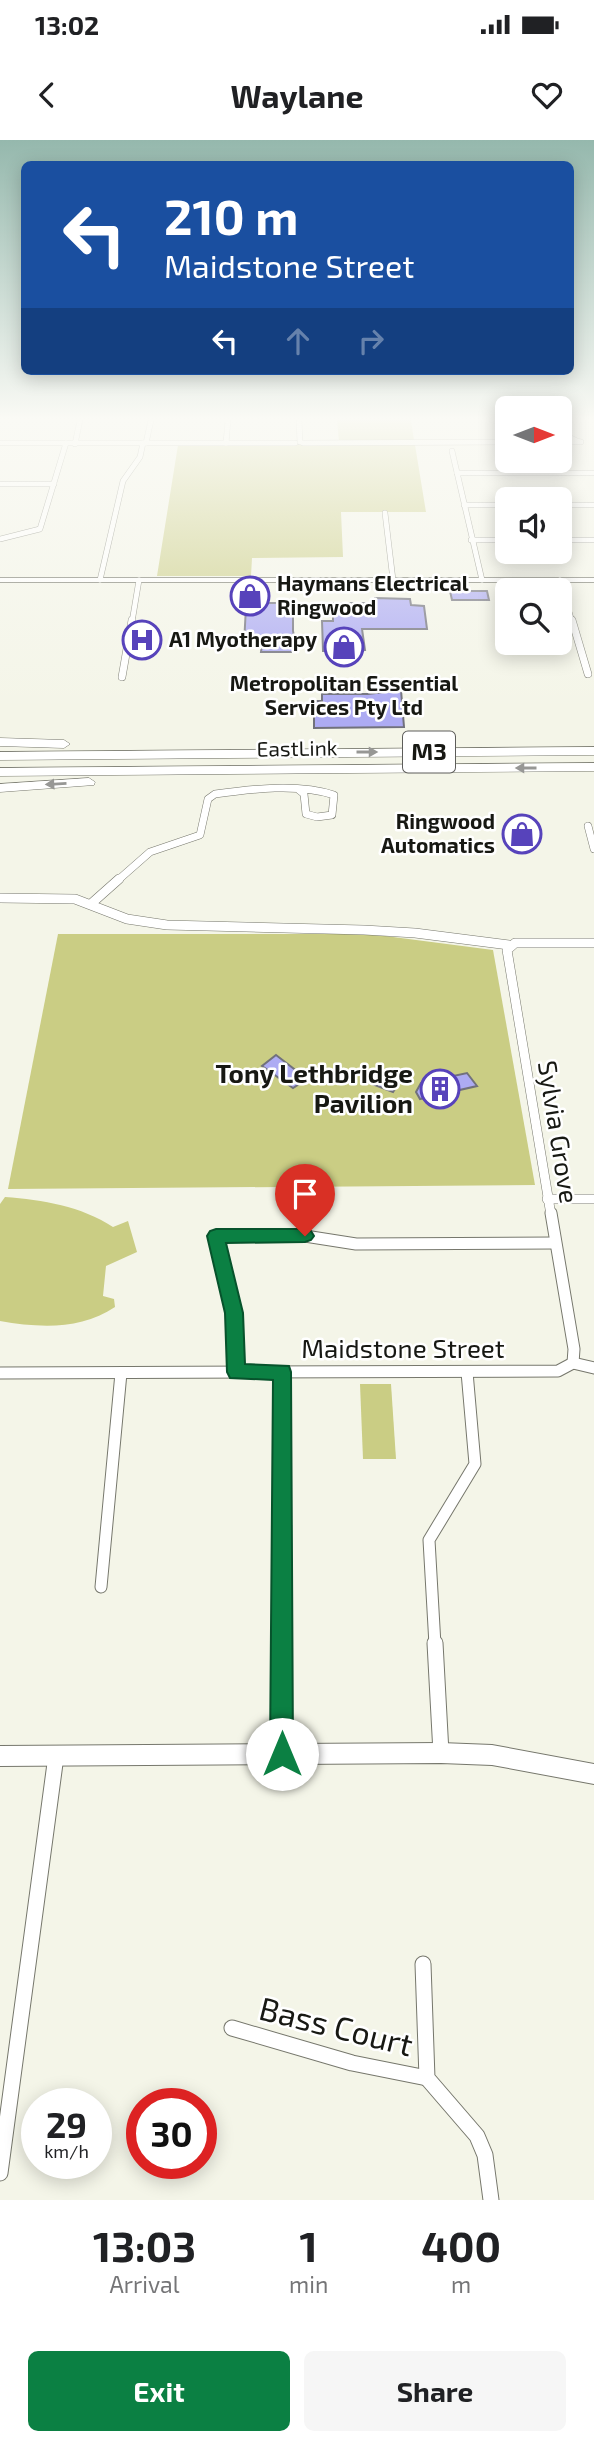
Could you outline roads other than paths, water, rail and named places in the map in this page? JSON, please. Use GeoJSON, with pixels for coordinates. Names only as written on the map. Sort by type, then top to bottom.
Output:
{"type":"FeatureCollection","features":[{"type":"Feature","properties":{"kind":"highway"},"geometry":{"type":"LineString","coordinates":[[0,741],[274,753]]}},
{"type":"Feature","properties":{"kind":"highway","name":"EastLink"},"geometry":{"type":"LineString","coordinates":[[0,756],[594,751]]}},
{"type":"Feature","properties":{"kind":"highway","name":"EastLink"},"geometry":{"type":"LineString","coordinates":[[0,772],[594,767]]}},
{"type":"Feature","properties":{"kind":"highway"},"geometry":{"type":"LineString","coordinates":[[0,788],[302,768]]}},
{"type":"Feature","properties":{"kind":"main road"},"geometry":{"type":"LineString","coordinates":[[0,580],[495,580]]}},
{"type":"Feature","properties":{"kind":"main road"},"geometry":{"type":"LineString","coordinates":[[572,580],[594,580]]}},
{"type":"Feature","properties":{"kind":"main road"},"geometry":{"type":"LineString","coordinates":[[0,1756],[441,1753],[492,1755],[594,1774]]}},
{"type":"Feature","properties":{"kind":"street"},"geometry":{"type":"LineString","coordinates":[[0,539],[40,529],[44,516]]}},
{"type":"Feature","properties":{"kind":"street"},"geometry":{"type":"LineString","coordinates":[[100,580],[114,516]]}},
{"type":"Feature","properties":{"kind":"street"},"geometry":{"type":"LineString","coordinates":[[385,516],[393,580]]}},
{"type":"Feature","properties":{"kind":"street"},"geometry":{"type":"LineString","coordinates":[[466,516],[482,580]]}},
{"type":"Feature","properties":{"kind":"street"},"geometry":{"type":"LineString","coordinates":[[471,540],[495,540]]}},
{"type":"Feature","properties":{"kind":"street"},"geometry":{"type":"LineString","coordinates":[[572,540],[594,540]]}},
{"type":"Feature","properties":{"kind":"street"},"geometry":{"type":"LineString","coordinates":[[122,677],[139,580]]}},
{"type":"Feature","properties":{"kind":"street"},"geometry":{"type":"LineString","coordinates":[[572,620],[588,674]]}},
{"type":"Feature","properties":{"kind":"street"},"geometry":{"type":"LineString","coordinates":[[92,903],[150,852],[200,835],[208,799],[215,794],[299,790],[328,791],[334,795],[332,815],[317,817],[306,814],[304,794],[299,790]]}},
{"type":"Feature","properties":{"kind":"street"},"geometry":{"type":"LineString","coordinates":[[588,826],[594,849]]}},
{"type":"Feature","properties":{"kind":"street"},"geometry":{"type":"LineString","coordinates":[[0,898],[58,898],[92,903],[127,919],[167,925],[376,930],[508,948],[515,943],[594,943]]}},
{"type":"Feature","properties":{"kind":"street","name":"Sylvia Grove"},"geometry":{"type":"LineString","coordinates":[[508,948],[574,1349],[573,1363]]}},
{"type":"Feature","properties":{"kind":"street"},"geometry":{"type":"LineString","coordinates":[[548,1199],[594,1199]]}},
{"type":"Feature","properties":{"kind":"street"},"geometry":{"type":"LineString","coordinates":[[236,1372],[234,1313],[216,1236],[305,1236],[356,1244],[555,1243]]}},
{"type":"Feature","properties":{"kind":"street","name":"Maidstone Street"},"geometry":{"type":"LineString","coordinates":[[0,1373],[558,1371],[573,1363],[594,1368]]}},
{"type":"Feature","properties":{"kind":"street"},"geometry":{"type":"LineString","coordinates":[[282,1372],[282,1754]]}},
{"type":"Feature","properties":{"kind":"street"},"geometry":{"type":"LineString","coordinates":[[441,1753],[429,1540],[475,1464],[467,1372]]}},
{"type":"Feature","properties":{"kind":"street"},"geometry":{"type":"LineString","coordinates":[[101,1587],[121,1373]]}},
{"type":"Feature","properties":{"kind":"street"},"geometry":{"type":"LineString","coordinates":[[0,2173],[56,1756]]}},
{"type":"Feature","properties":{"kind":"street"},"geometry":{"type":"LineString","coordinates":[[423,1964],[427,2078],[477,2136],[485,2155],[491,2200]]}},
{"type":"Feature","properties":{"kind":"street","name":"Bass Court"},"geometry":{"type":"LineString","coordinates":[[232,2028],[352,2063],[427,2078]]}},
{"type":"Feature","properties":{"kind":"place","name":"Haymans Electrical Ringwood"},"geometry":{"type":"Point","coordinates":[250,596]}},
{"type":"Feature","properties":{"kind":"place","name":"A1 Myotherapy"},"geometry":{"type":"Point","coordinates":[142,640]}},
{"type":"Feature","properties":{"kind":"place","name":"Metropolitan Essential Services Pty Ltd"},"geometry":{"type":"Point","coordinates":[344,647]}},
{"type":"Feature","properties":{"kind":"place","name":"Ringwood Automatics"},"geometry":{"type":"Point","coordinates":[522,834]}},
{"type":"Feature","properties":{"kind":"place","name":"Tony Lethbridge Pavilion"},"geometry":{"type":"Point","coordinates":[440,1089]}}]}
